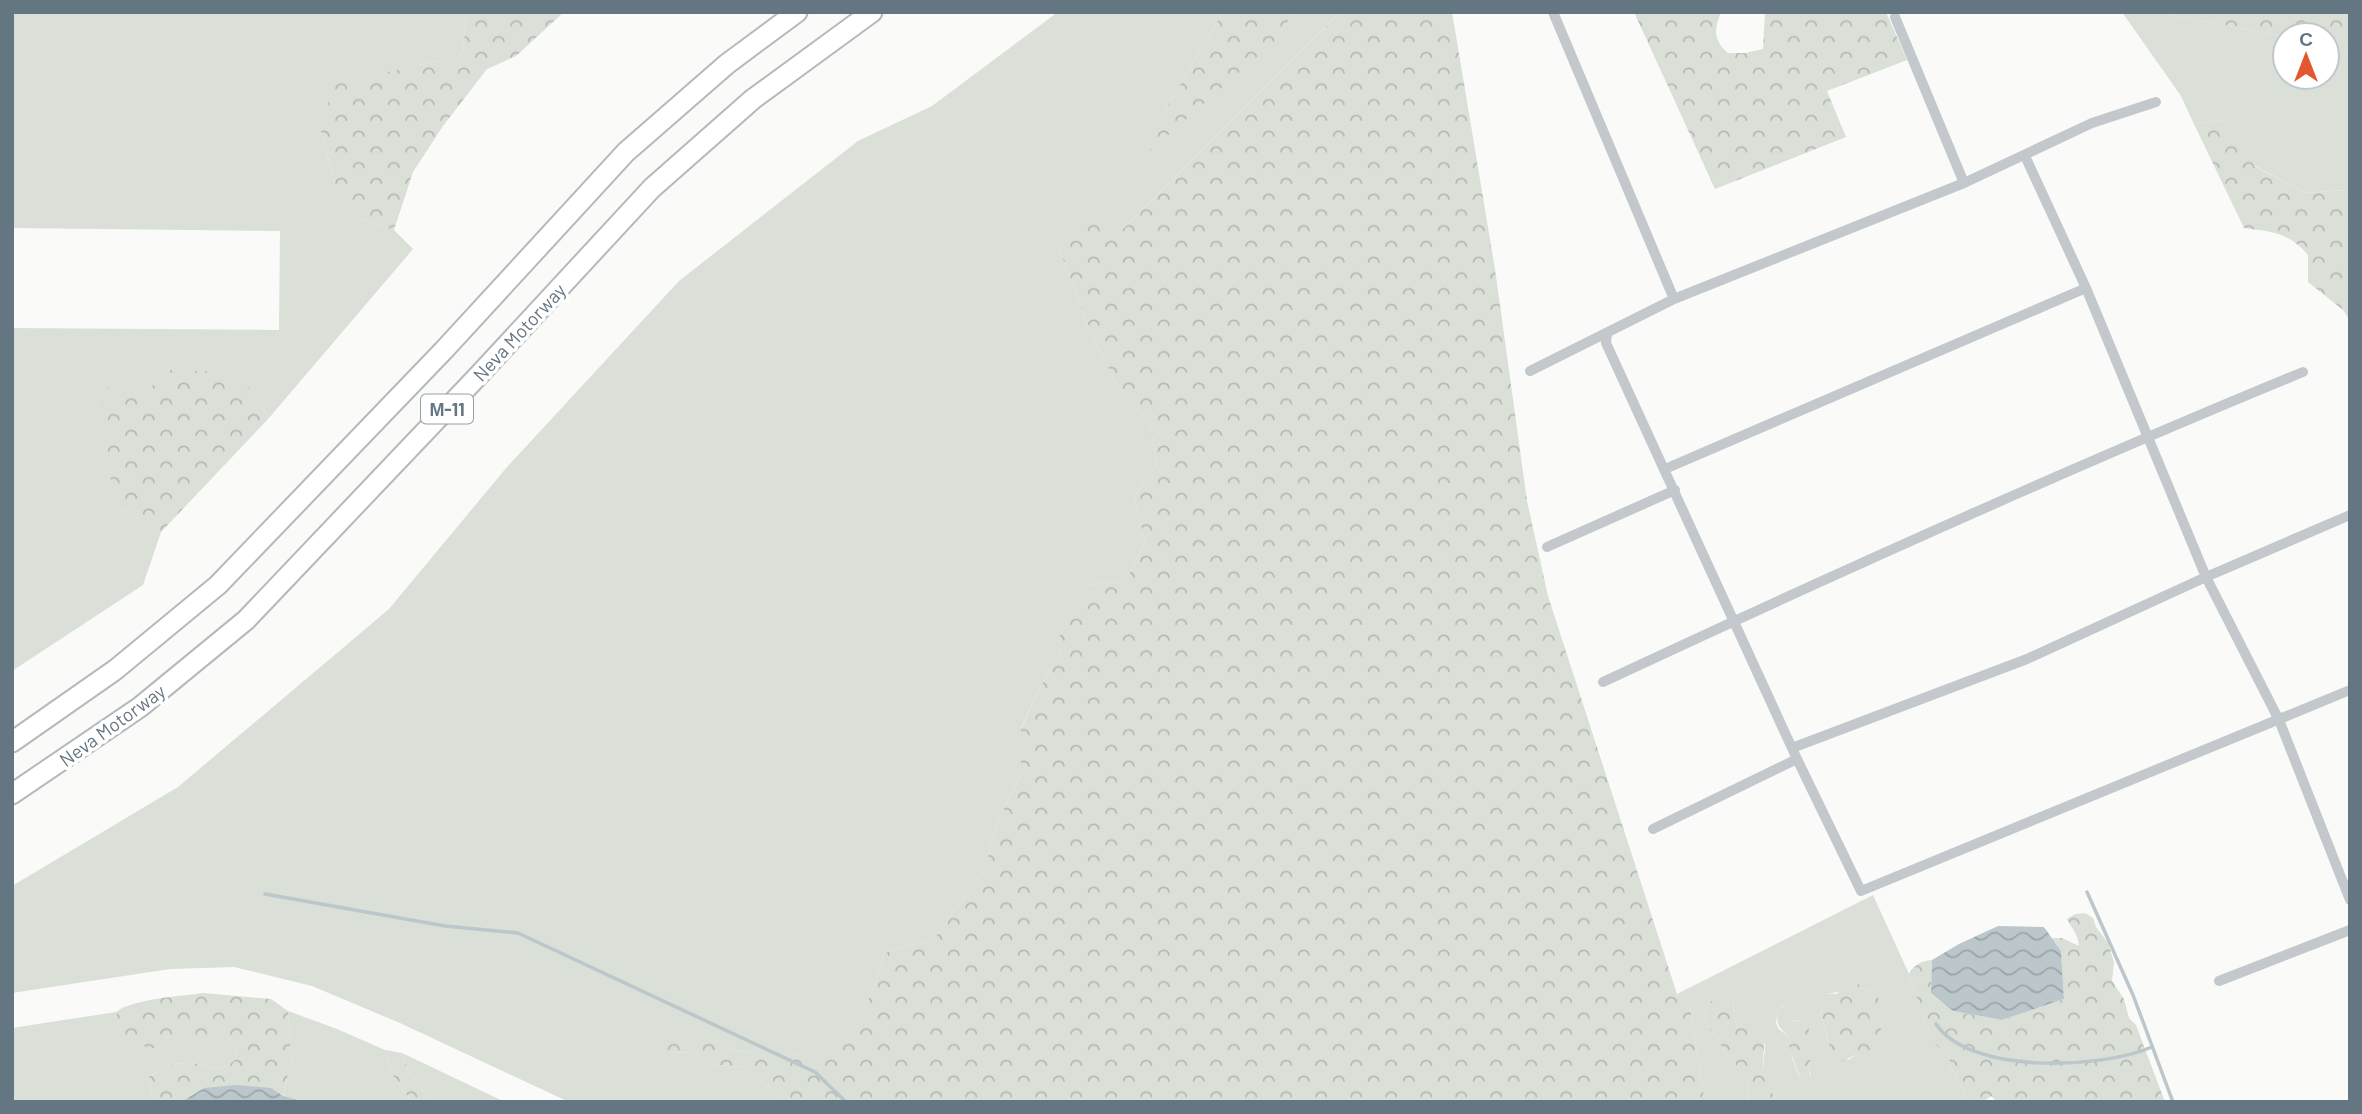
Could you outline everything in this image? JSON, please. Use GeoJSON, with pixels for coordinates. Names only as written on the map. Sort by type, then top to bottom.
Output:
{"type":"FeatureCollection","features":[{"type":"Feature","properties":{"kind":"highway","name":"М-11"},"geometry":{"type":"LineString","coordinates":[[12,742],[115,670],[218,585],[444,350],[626,152],[727,64],[796,12]]}},
{"type":"Feature","properties":{"kind":"highway","name":"Neva Motorway"},"geometry":{"type":"LineString","coordinates":[[12,794],[140,707],[246,620],[652,188],[753,99],[872,12]]}},
{"type":"Feature","properties":{"kind":"street"},"geometry":{"type":"LineString","coordinates":[[1553,12],[1674,299]]}},
{"type":"Feature","properties":{"kind":"street"},"geometry":{"type":"LineString","coordinates":[[1895,17],[1964,183]]}},
{"type":"Feature","properties":{"kind":"street"},"geometry":{"type":"LineString","coordinates":[[1530,371],[1674,299],[1964,183],[2092,123],[2156,102]]}},
{"type":"Feature","properties":{"kind":"street"},"geometry":{"type":"LineString","coordinates":[[2025,156],[2086,288],[2206,577],[2279,720],[2350,900]]}},
{"type":"Feature","properties":{"kind":"street"},"geometry":{"type":"LineString","coordinates":[[1665,469],[2086,288]]}},
{"type":"Feature","properties":{"kind":"street"},"geometry":{"type":"LineString","coordinates":[[1607,333],[1606,343],[1797,759],[1861,891],[2350,690]]}},
{"type":"Feature","properties":{"kind":"street"},"geometry":{"type":"LineString","coordinates":[[1603,682],[1735,620],[2148,436],[2303,372]]}},
{"type":"Feature","properties":{"kind":"street"},"geometry":{"type":"LineString","coordinates":[[1547,547],[1675,490]]}},
{"type":"Feature","properties":{"kind":"street"},"geometry":{"type":"LineString","coordinates":[[1792,748],[2027,659],[2206,577],[2350,516]]}},
{"type":"Feature","properties":{"kind":"street"},"geometry":{"type":"LineString","coordinates":[[1653,829],[1797,759]]}},
{"type":"Feature","properties":{"kind":"street"},"geometry":{"type":"LineString","coordinates":[[2219,981],[2350,930]]}},
{"type":"Feature","properties":{"kind":"green space"},"geometry":{"type":"Polygon","coordinates":[[[12,12],[466,12],[463,55],[334,84],[321,132],[335,184],[360,219],[394,230],[413,249],[269,418],[249,389],[169,370],[145,393],[117,506],[161,532],[143,585],[12,671],[12,328],[279,330],[280,231],[12,228],[12,12]]]}},
{"type":"Feature","properties":{"kind":"green space"},"geometry":{"type":"Polygon","coordinates":[[[466,12],[564,12],[516,56],[487,69],[443,126],[413,172],[394,230],[360,219],[335,184],[321,132],[333,84],[463,55],[466,12]]]}},
{"type":"Feature","properties":{"kind":"green space"},"geometry":{"type":"Polygon","coordinates":[[[1058,12],[1223,12],[1164,112],[1276,40],[1294,12],[1340,12],[1121,231],[1058,246],[1092,335],[1117,385],[1150,424],[1157,465],[1134,497],[1145,542],[1126,581],[1090,585],[1062,650],[1037,693],[1021,728],[1021,775],[999,819],[983,872],[934,939],[884,953],[869,998],[854,1026],[844,1038],[819,1055],[795,1054],[774,1066],[756,1050],[731,1049],[710,1035],[669,1053],[693,1052],[715,1065],[742,1067],[772,1089],[782,1102],[569,1102],[400,1023],[312,986],[234,967],[170,969],[12,993],[12,886],[178,787],[389,609],[507,467],[679,281],[858,141],[932,106],[1058,12]]]}},
{"type":"Feature","properties":{"kind":"green space"},"geometry":{"type":"Polygon","coordinates":[[[1223,12],[1294,12],[1276,40],[1150,151],[1164,112],[1223,12]]]}},
{"type":"Feature","properties":{"kind":"green space"},"geometry":{"type":"Polygon","coordinates":[[[1340,12],[1452,12],[1495,269],[1527,501],[1548,596],[1677,994],[1690,1006],[1704,1096],[1695,1102],[782,1102],[772,1089],[742,1067],[715,1065],[693,1052],[668,1053],[665,1036],[710,1035],[731,1049],[756,1050],[774,1065],[792,1055],[816,1055],[833,1047],[854,1025],[862,1012],[884,953],[934,939],[983,872],[999,819],[1021,775],[1021,729],[1037,693],[1062,650],[1058,621],[1090,585],[1126,581],[1145,542],[1134,497],[1157,465],[1150,424],[1117,385],[1092,335],[1058,246],[1096,217],[1122,230],[1340,12]]]}},
{"type":"Feature","properties":{"kind":"green space"},"geometry":{"type":"Polygon","coordinates":[[[1634,12],[1721,12],[1716,29],[1717,39],[1728,53],[1745,53],[1763,49],[1765,12],[1886,12],[1907,60],[1827,91],[1846,137],[1715,189],[1634,12]]]}},
{"type":"Feature","properties":{"kind":"green space"},"geometry":{"type":"Polygon","coordinates":[[[2122,12],[2157,12],[2271,34],[2271,91],[2341,91],[2341,50],[2350,52],[2350,195],[2345,190],[2306,193],[2253,165],[2237,130],[2220,120],[2194,124],[2181,96],[2122,12]]]}},
{"type":"Feature","properties":{"kind":"green space"},"geometry":{"type":"Polygon","coordinates":[[[2157,12],[2350,12],[2350,52],[2341,50],[2341,21],[2271,21],[2271,34],[2157,12]]]}},
{"type":"Feature","properties":{"kind":"green space"},"geometry":{"type":"Polygon","coordinates":[[[2220,120],[2237,130],[2254,166],[2306,193],[2346,190],[2350,195],[2350,321],[2343,310],[2308,282],[2308,255],[2301,247],[2279,234],[2244,228],[2194,124],[2220,120]]]}},
{"type":"Feature","properties":{"kind":"green space"},"geometry":{"type":"Polygon","coordinates":[[[169,370],[205,371],[249,388],[269,418],[161,532],[117,506],[104,450],[101,387],[145,393],[169,370]]]}},
{"type":"Feature","properties":{"kind":"green space"},"geometry":{"type":"Polygon","coordinates":[[[1873,895],[1909,974],[1917,1003],[1933,1041],[1949,1057],[1951,1067],[1965,1093],[1966,1102],[1773,1102],[1775,1097],[1767,1085],[1764,1073],[1765,1045],[1751,1028],[1738,1028],[1733,1014],[1734,1001],[1709,1003],[1704,1015],[1708,1028],[1747,1082],[1749,1102],[1695,1102],[1704,1096],[1690,1006],[1677,994],[1873,895]],[[1860,988],[1824,993],[1820,1011],[1829,1045],[1848,1060],[1878,1048],[1881,1028],[1873,991],[1860,988]],[[1783,1006],[1778,1009],[1776,1023],[1789,1037],[1792,1058],[1799,1076],[1811,1075],[1808,1069],[1810,1045],[1800,1021],[1786,1019],[1783,1006]]]}},
{"type":"Feature","properties":{"kind":"green space"},"geometry":{"type":"Polygon","coordinates":[[[2085,913],[2093,918],[2108,943],[2114,962],[2112,981],[2124,999],[2129,1018],[2136,1025],[2165,1102],[1997,1102],[1991,1096],[1983,1102],[1966,1102],[1965,1093],[1951,1067],[1949,1057],[1933,1042],[1917,1003],[1909,974],[1919,964],[1932,960],[1931,993],[1953,1011],[2002,1020],[2064,999],[2061,951],[2052,938],[2062,938],[2079,946],[2067,919],[2075,914],[2085,913]]]}},
{"type":"Feature","properties":{"kind":"green space"},"geometry":{"type":"Polygon","coordinates":[[[1852,978],[1858,981],[1860,988],[1873,991],[1878,996],[1880,1041],[1873,1052],[1853,1056],[1841,1062],[1831,1052],[1820,1011],[1820,998],[1824,993],[1837,994],[1852,978]]]}},
{"type":"Feature","properties":{"kind":"green space"},"geometry":{"type":"Polygon","coordinates":[[[203,993],[271,999],[288,1011],[292,1065],[284,1095],[270,1088],[204,1088],[181,1102],[154,1102],[148,1077],[180,1063],[223,1068],[237,1058],[235,1045],[227,1036],[214,1036],[203,1041],[177,1036],[164,1038],[154,1048],[142,1046],[121,1032],[116,1012],[145,1001],[203,993]]]}},
{"type":"Feature","properties":{"kind":"green space"},"geometry":{"type":"Polygon","coordinates":[[[1721,995],[1734,1001],[1733,1014],[1738,1028],[1764,1032],[1764,1074],[1775,1097],[1773,1102],[1749,1102],[1747,1082],[1708,1028],[1704,1015],[1709,1003],[1721,995]]]}},
{"type":"Feature","properties":{"kind":"green space"},"geometry":{"type":"Polygon","coordinates":[[[1784,1006],[1787,1019],[1807,1023],[1811,1046],[1808,1069],[1812,1082],[1802,1082],[1790,1051],[1789,1037],[1779,1025],[1778,1009],[1784,1006]]]}},
{"type":"Feature","properties":{"kind":"green space"},"geometry":{"type":"Polygon","coordinates":[[[288,1011],[385,1050],[392,1074],[412,1102],[307,1102],[284,1096],[292,1065],[288,1011]]]}},
{"type":"Feature","properties":{"kind":"green space"},"geometry":{"type":"Polygon","coordinates":[[[116,1012],[121,1032],[164,1038],[190,1037],[203,1041],[214,1036],[227,1036],[235,1045],[237,1058],[218,1069],[193,1063],[175,1064],[148,1077],[154,1102],[12,1102],[12,1028],[116,1012]]]}},
{"type":"Feature","properties":{"kind":"green space"},"geometry":{"type":"Polygon","coordinates":[[[385,1050],[402,1053],[407,1067],[429,1102],[412,1102],[392,1074],[385,1050]]]}},
{"type":"Feature","properties":{"kind":"green space"},"geometry":{"type":"Polygon","coordinates":[[[402,1053],[505,1102],[429,1102],[407,1067],[402,1053]]]}},
{"type":"Feature","properties":{"kind":"water"},"geometry":{"type":"Polygon","coordinates":[[[1998,926],[2044,927],[2061,951],[2064,999],[2002,1020],[1953,1011],[1931,993],[1932,960],[1998,926]]]}},
{"type":"Feature","properties":{"kind":"water"},"geometry":{"type":"Polygon","coordinates":[[[237,1085],[271,1088],[284,1096],[307,1102],[181,1102],[204,1088],[237,1085]]]}},
{"type":"Feature","properties":{"kind":"waterway"},"geometry":{"type":"LineString","coordinates":[[2087,892],[2133,995],[2173,1102]]}},
{"type":"Feature","properties":{"kind":"waterway"},"geometry":{"type":"LineString","coordinates":[[265,894],[445,926],[518,933],[815,1072],[846,1102]]}},
{"type":"Feature","properties":{"kind":"waterway"},"geometry":{"type":"LineString","coordinates":[[1936,1024],[1953,1041],[1977,1052],[2038,1063],[2102,1060],[2152,1047]]}}]}
